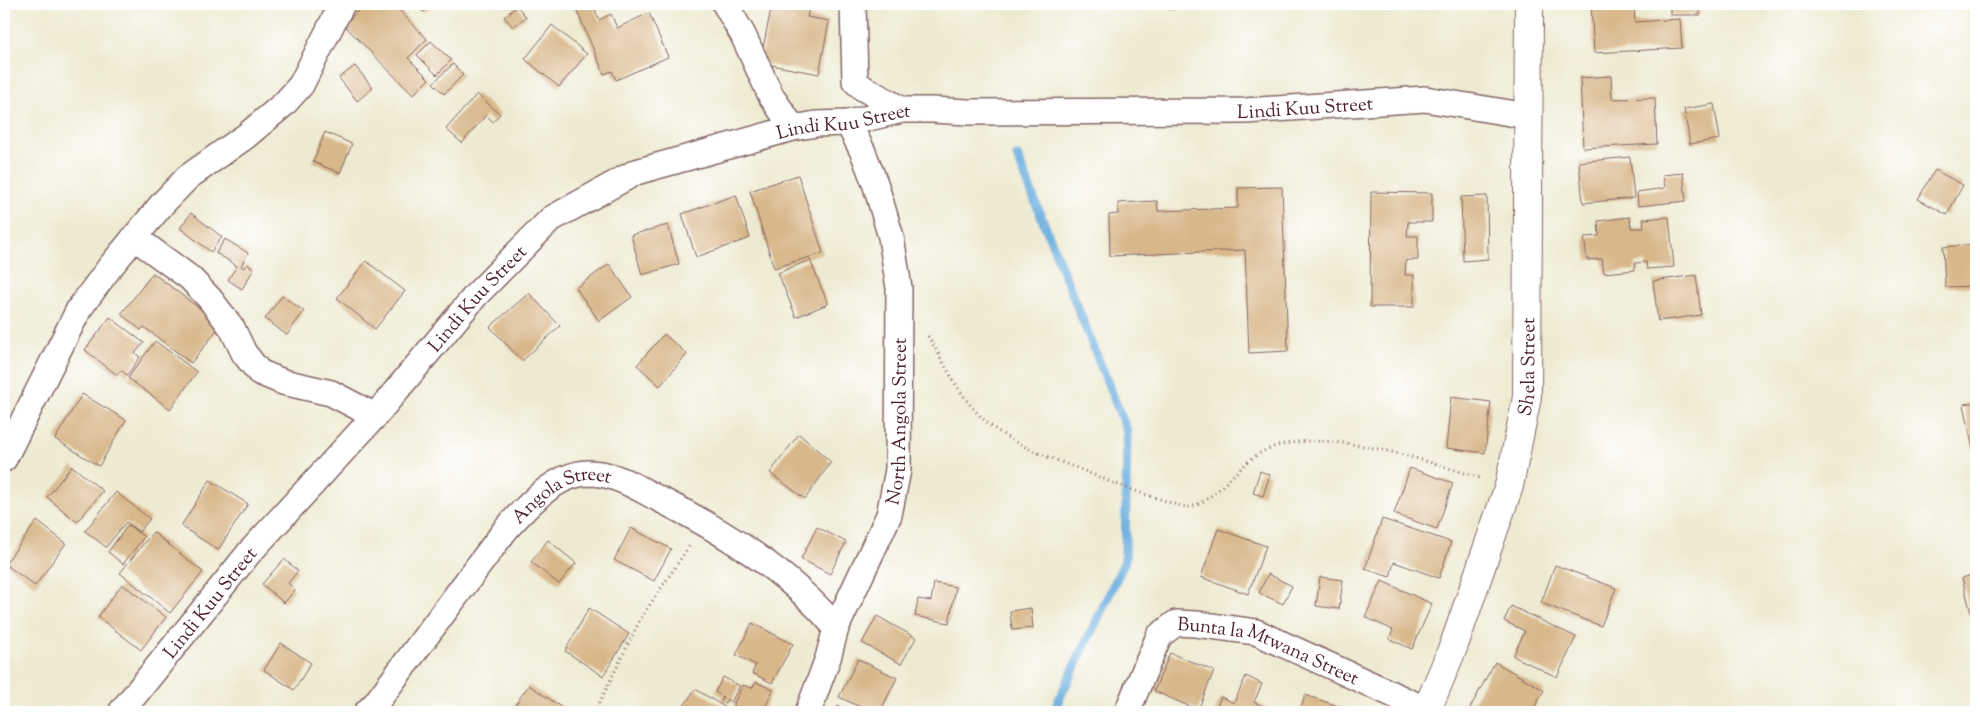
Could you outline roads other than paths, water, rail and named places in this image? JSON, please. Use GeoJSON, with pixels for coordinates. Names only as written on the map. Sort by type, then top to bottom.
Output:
{"type":"FeatureCollection","features":[{"type":"Feature","properties":{"kind":"main road","name":"Shela Street"},"geometry":{"type":"LineString","coordinates":[[1426,711],[1454,645],[1509,486],[1527,396],[1529,4]]}},
{"type":"Feature","properties":{"kind":"street"},"geometry":{"type":"LineString","coordinates":[[4,459],[80,309],[134,237],[188,177],[246,136],[284,104],[301,85],[342,4]]}},
{"type":"Feature","properties":{"kind":"street"},"geometry":{"type":"LineString","coordinates":[[725,4],[743,34],[771,96],[793,128]]}},
{"type":"Feature","properties":{"kind":"street"},"geometry":{"type":"LineString","coordinates":[[853,4],[855,81],[863,88],[902,110]]}},
{"type":"Feature","properties":{"kind":"street","name":"Lindi Kuu Street"},"geometry":{"type":"LineString","coordinates":[[121,712],[249,552],[375,416],[476,296],[552,219],[636,172],[793,128],[816,124],[848,123],[902,110],[968,112],[1245,111],[1424,99],[1528,116]]}},
{"type":"Feature","properties":{"kind":"street","name":"North Angola Street"},"geometry":{"type":"LineString","coordinates":[[808,712],[828,658],[836,628],[889,515],[898,470],[899,288],[891,237],[876,186],[863,152],[848,123]]}},
{"type":"Feature","properties":{"kind":"street"},"geometry":{"type":"LineString","coordinates":[[134,237],[190,278],[210,299],[232,328],[244,353],[259,372],[283,382],[331,393],[375,416]]}},
{"type":"Feature","properties":{"kind":"street","name":"Angola Street"},"geometry":{"type":"LineString","coordinates":[[367,712],[376,703],[506,529],[555,482],[587,473],[614,476],[705,522],[786,578],[818,606],[836,628]]}},
{"type":"Feature","properties":{"kind":"street","name":"Bunta la Mtwana Street"},"geometry":{"type":"LineString","coordinates":[[1127,712],[1159,636],[1176,623],[1256,632],[1426,711]]}},
{"type":"Feature","properties":{"kind":"waterway"},"geometry":{"type":"LineString","coordinates":[[1017,156],[1127,431],[1125,561],[1053,712]]}}]}
